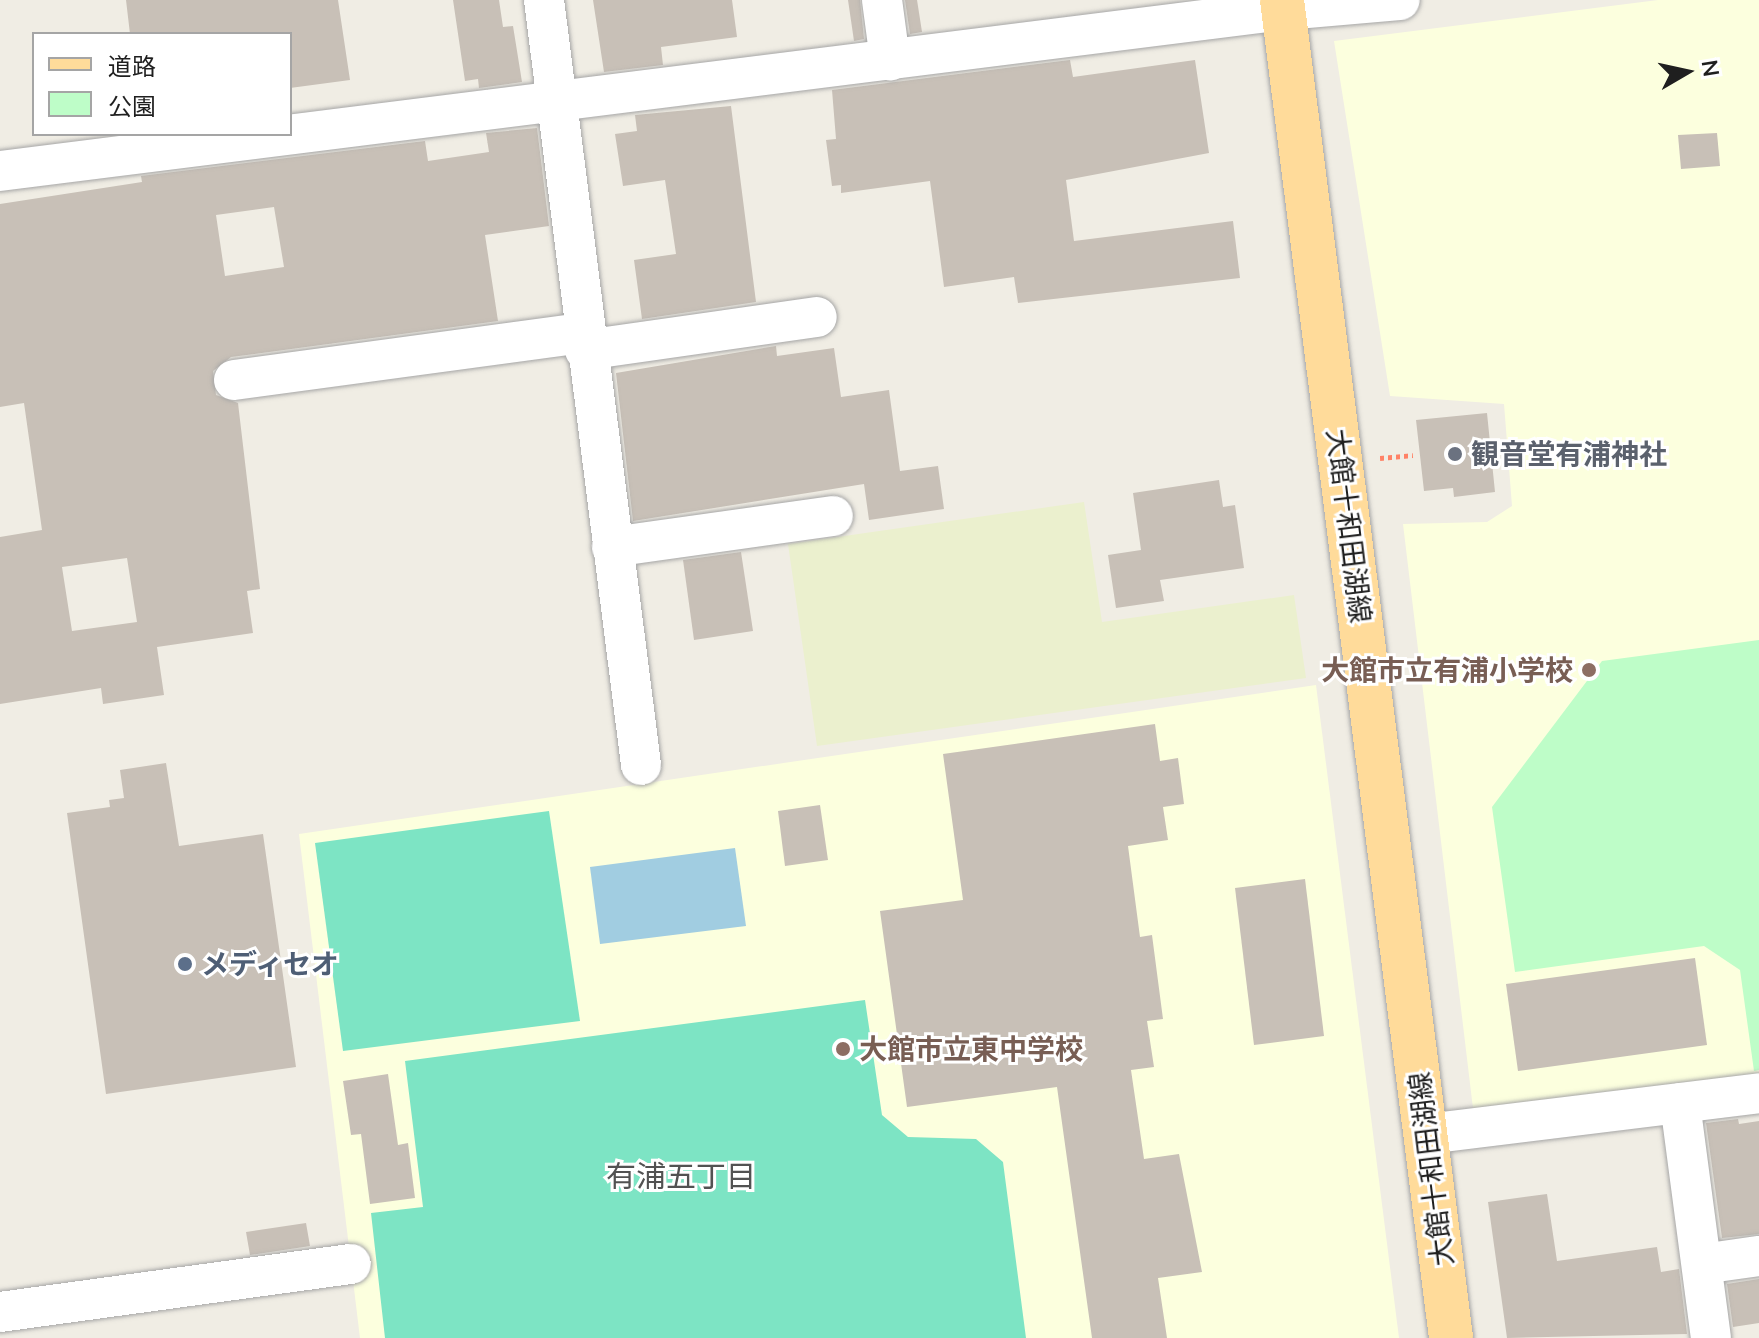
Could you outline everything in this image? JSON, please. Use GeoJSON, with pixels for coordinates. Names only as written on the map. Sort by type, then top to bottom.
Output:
{"type":"FeatureCollection","features":[{"type":"Feature","properties":{"kind":"main road","name":"大館十和田湖線"},"geometry":{"type":"LineString","coordinates":[[1283,5],[1451,1338]]}},
{"type":"Feature","properties":{"kind":"street"},"geometry":{"type":"LineString","coordinates":[[544,0],[584,341],[641,765]]}},
{"type":"Feature","properties":{"kind":"street"},"geometry":{"type":"LineString","coordinates":[[882,0],[890,60]]}},
{"type":"Feature","properties":{"kind":"street"},"geometry":{"type":"LineString","coordinates":[[292,135],[890,60],[1283,5],[1400,0]]}},
{"type":"Feature","properties":{"kind":"street"},"geometry":{"type":"LineString","coordinates":[[0,171],[286,136]]}},
{"type":"Feature","properties":{"kind":"street"},"geometry":{"type":"LineString","coordinates":[[234,380],[817,317]]}},
{"type":"Feature","properties":{"kind":"street"},"geometry":{"type":"LineString","coordinates":[[612,547],[833,516]]}},
{"type":"Feature","properties":{"kind":"street"},"geometry":{"type":"LineString","coordinates":[[1427,1134],[1759,1093]]}},
{"type":"Feature","properties":{"kind":"street"},"geometry":{"type":"LineString","coordinates":[[1680,1103],[1711,1338]]}},
{"type":"Feature","properties":{"kind":"street"},"geometry":{"type":"LineString","coordinates":[[1702,1264],[1759,1256]]}},
{"type":"Feature","properties":{"kind":"street"},"geometry":{"type":"LineString","coordinates":[[0,1312],[351,1264]]}},
{"type":"Feature","properties":{"kind":"path"},"geometry":{"type":"LineString","coordinates":[[1379,458],[1413,455]]}},
{"type":"Feature","properties":{"kind":"shaded area","name":"大館市立有浦小学校"},"geometry":{"type":"Polygon","coordinates":[[[1658,0],[1759,0],[1759,1081],[1474,1117],[1403,524],[1487,522],[1512,506],[1504,404],[1390,396],[1334,41],[1658,0]]]}},
{"type":"Feature","properties":{"kind":"shaded area"},"geometry":{"type":"Polygon","coordinates":[[[1084,502],[1102,622],[1294,595],[1306,678],[817,746],[788,544],[1084,502]]]}},
{"type":"Feature","properties":{"kind":"shaded area","name":"大館市立東中学校"},"geometry":{"type":"Polygon","coordinates":[[[1316,685],[1399,1338],[360,1338],[299,834],[1316,685]]]}},
{"type":"Feature","properties":{"kind":"green space"},"geometry":{"type":"Polygon","coordinates":[[[1759,640],[1759,1070],[1754,1071],[1740,970],[1704,946],[1515,972],[1492,807],[1602,661],[1759,640]]]}},
{"type":"Feature","properties":{"kind":"green space"},"geometry":{"type":"Polygon","coordinates":[[[549,811],[580,1021],[343,1051],[315,843],[549,811]]]}},
{"type":"Feature","properties":{"kind":"green space"},"geometry":{"type":"Polygon","coordinates":[[[865,1000],[882,1115],[908,1137],[976,1139],[1003,1162],[1026,1338],[385,1338],[371,1213],[423,1207],[405,1061],[865,1000]]]}},
{"type":"Feature","properties":{"kind":"water"},"geometry":{"type":"Polygon","coordinates":[[[735,848],[746,926],[600,944],[590,867],[735,848]]]}},
{"type":"Feature","properties":{"kind":"building"},"geometry":{"type":"Polygon","coordinates":[[[126,0],[338,0],[350,80],[292,88],[292,32],[130,32],[126,0]]]}},
{"type":"Feature","properties":{"kind":"building"},"geometry":{"type":"Polygon","coordinates":[[[453,0],[499,0],[503,27],[513,26],[522,82],[479,88],[478,79],[465,81],[453,0]]]}},
{"type":"Feature","properties":{"kind":"building"},"geometry":{"type":"Polygon","coordinates":[[[593,0],[732,0],[737,37],[661,47],[663,65],[604,72],[593,0]]]}},
{"type":"Feature","properties":{"kind":"building"},"geometry":{"type":"Polygon","coordinates":[[[848,0],[860,0],[864,39],[854,41],[848,0]]]}},
{"type":"Feature","properties":{"kind":"building"},"geometry":{"type":"Polygon","coordinates":[[[905,0],[917,0],[922,32],[910,34],[905,0]]]}},
{"type":"Feature","properties":{"kind":"building"},"geometry":{"type":"Polygon","coordinates":[[[1070,60],[1073,77],[1195,60],[1209,153],[1066,180],[1074,241],[1233,221],[1240,278],[1018,303],[1014,277],[944,287],[930,181],[841,193],[841,185],[832,186],[826,140],[836,139],[832,90],[1070,60]]]}},
{"type":"Feature","properties":{"kind":"building"},"geometry":{"type":"Polygon","coordinates":[[[731,106],[756,302],[642,319],[634,260],[676,254],[665,180],[623,186],[615,134],[637,131],[635,115],[731,106]]]}},
{"type":"Feature","properties":{"kind":"building"},"geometry":{"type":"Polygon","coordinates":[[[537,128],[549,226],[485,235],[498,321],[231,357],[213,371],[216,395],[238,403],[260,589],[247,591],[253,633],[157,647],[164,695],[103,704],[101,688],[0,704],[0,537],[42,530],[24,403],[0,407],[0,204],[142,182],[141,176],[425,141],[428,161],[489,152],[486,133],[537,128]],[[274,207],[216,215],[225,276],[284,267],[274,207]],[[127,558],[62,567],[72,631],[137,622],[127,558]]]}},
{"type":"Feature","properties":{"kind":"building"},"geometry":{"type":"Polygon","coordinates":[[[1717,133],[1720,166],[1681,169],[1678,135],[1717,133]]]}},
{"type":"Feature","properties":{"kind":"building"},"geometry":{"type":"Polygon","coordinates":[[[776,346],[777,356],[834,348],[841,397],[889,390],[900,471],[938,466],[944,509],[869,520],[864,484],[633,521],[616,373],[776,346]]]}},
{"type":"Feature","properties":{"kind":"building","name":"観音堂有浦神社"},"geometry":{"type":"Polygon","coordinates":[[[1487,413],[1495,492],[1454,497],[1453,488],[1424,491],[1416,420],[1487,413]]]}},
{"type":"Feature","properties":{"kind":"building"},"geometry":{"type":"Polygon","coordinates":[[[1219,480],[1223,507],[1235,505],[1244,568],[1160,580],[1164,601],[1116,608],[1108,555],[1141,550],[1133,493],[1219,480]]]}},
{"type":"Feature","properties":{"kind":"building"},"geometry":{"type":"Polygon","coordinates":[[[741,552],[753,631],[694,640],[683,560],[741,552]]]}},
{"type":"Feature","properties":{"kind":"building"},"geometry":{"type":"Polygon","coordinates":[[[1155,724],[1160,761],[1178,758],[1184,804],[1163,807],[1168,840],[1128,846],[1140,937],[1152,935],[1163,1019],[1147,1021],[1154,1067],[1131,1070],[1144,1159],[1179,1154],[1202,1272],[1158,1278],[1167,1338],[1092,1338],[1057,1087],[907,1107],[880,911],[963,900],[943,754],[1155,724]]]}},
{"type":"Feature","properties":{"kind":"building","name":"メディセオ"},"geometry":{"type":"Polygon","coordinates":[[[166,763],[179,846],[263,834],[296,1067],[106,1094],[67,813],[110,807],[109,800],[124,798],[120,770],[166,763]]]}},
{"type":"Feature","properties":{"kind":"building"},"geometry":{"type":"Polygon","coordinates":[[[820,805],[828,860],[785,866],[778,811],[820,805]]]}},
{"type":"Feature","properties":{"kind":"building"},"geometry":{"type":"Polygon","coordinates":[[[1305,879],[1324,1036],[1254,1045],[1235,888],[1305,879]]]}},
{"type":"Feature","properties":{"kind":"building"},"geometry":{"type":"Polygon","coordinates":[[[1695,958],[1707,1045],[1518,1071],[1506,984],[1695,958]]]}},
{"type":"Feature","properties":{"kind":"building"},"geometry":{"type":"Polygon","coordinates":[[[388,1074],[398,1145],[408,1143],[415,1198],[370,1204],[361,1134],[351,1135],[343,1081],[388,1074]]]}},
{"type":"Feature","properties":{"kind":"building"},"geometry":{"type":"Polygon","coordinates":[[[1738,1119],[1739,1124],[1759,1121],[1759,1234],[1722,1238],[1706,1123],[1738,1119]]]}},
{"type":"Feature","properties":{"kind":"building"},"geometry":{"type":"Polygon","coordinates":[[[1547,1194],[1557,1261],[1657,1247],[1661,1272],[1679,1269],[1687,1334],[1507,1338],[1488,1202],[1547,1194]]]}},
{"type":"Feature","properties":{"kind":"building"},"geometry":{"type":"Polygon","coordinates":[[[306,1223],[310,1246],[250,1255],[246,1232],[306,1223]]]}},
{"type":"Feature","properties":{"kind":"building"},"geometry":{"type":"Polygon","coordinates":[[[1759,1279],[1759,1323],[1733,1327],[1727,1284],[1759,1279]]]}},
{"type":"Feature","properties":{"kind":"place","name":"観音堂有浦神社"},"geometry":{"type":"Point","coordinates":[1455,454]}},
{"type":"Feature","properties":{"kind":"place","name":"大館市立有浦小学校"},"geometry":{"type":"Point","coordinates":[1589,670]}},
{"type":"Feature","properties":{"kind":"place","name":"メディセオ"},"geometry":{"type":"Point","coordinates":[185,964]}},
{"type":"Feature","properties":{"kind":"place","name":"大館市立東中学校"},"geometry":{"type":"Point","coordinates":[843,1049]}},
{"type":"Feature","properties":{"kind":"district","name":"有浦五丁目"},"geometry":{"type":"Point","coordinates":[681,1176]}}]}
